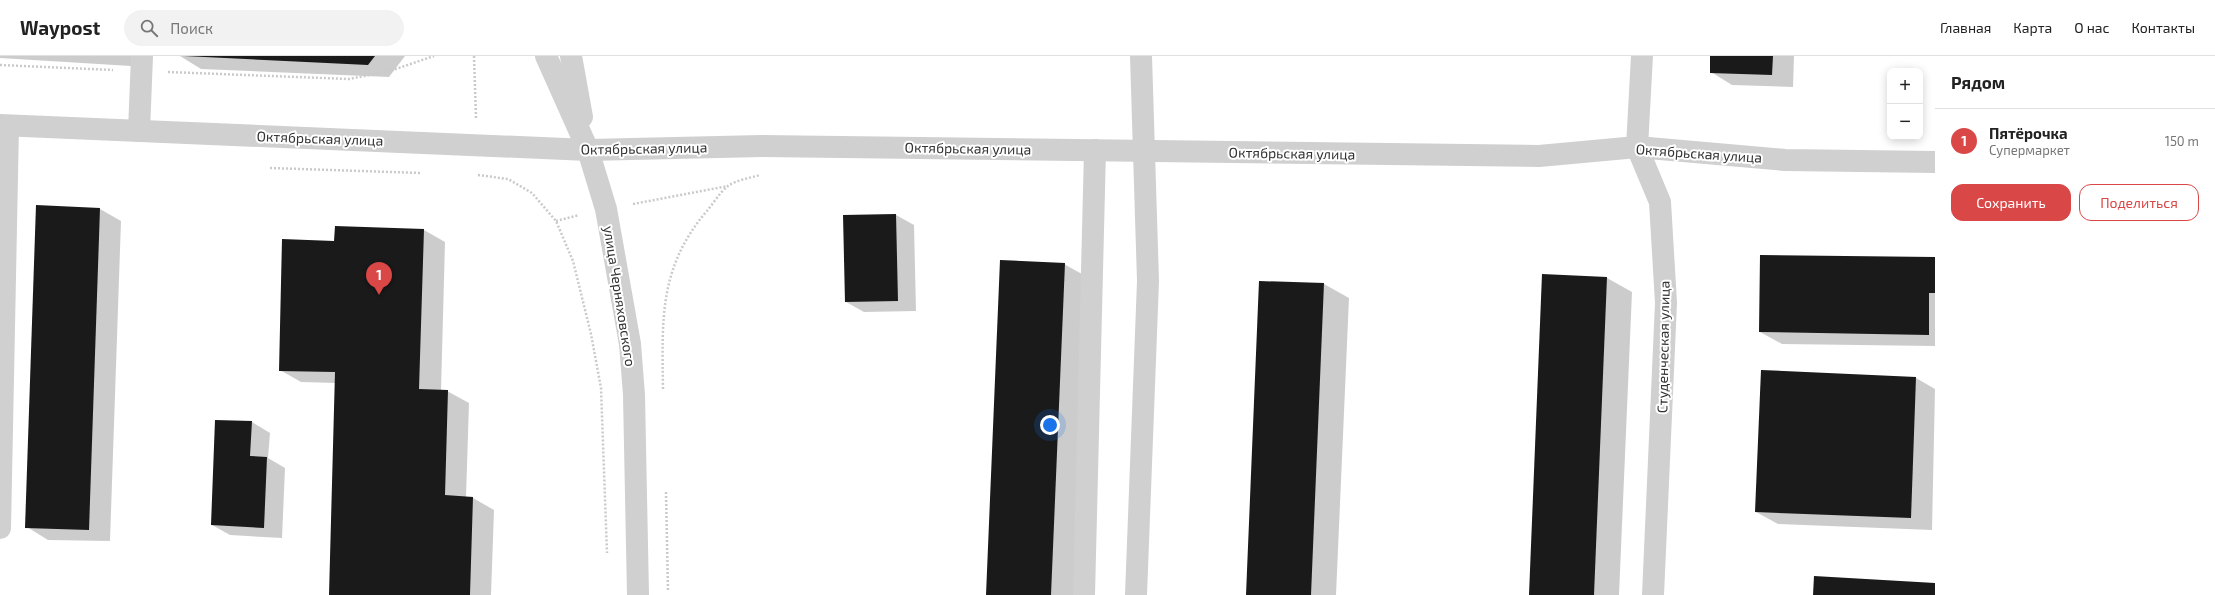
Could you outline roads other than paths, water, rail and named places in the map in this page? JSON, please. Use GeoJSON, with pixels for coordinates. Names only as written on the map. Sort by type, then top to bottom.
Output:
{"type":"FeatureCollection","features":[{"type":"Feature","properties":{"kind":"street","name":"улица Черняховского"},"geometry":{"type":"LineString","coordinates":[[546,56],[588,150],[606,209],[630,344],[634,395],[638,595]]}},
{"type":"Feature","properties":{"kind":"street"},"geometry":{"type":"LineString","coordinates":[[571,56],[588,150]]}},
{"type":"Feature","properties":{"kind":"street"},"geometry":{"type":"LineString","coordinates":[[1136,595],[1148,281],[1141,56]]}},
{"type":"Feature","properties":{"kind":"street","name":"Студенческая улица"},"geometry":{"type":"LineString","coordinates":[[1642,56],[1637,147],[1660,202],[1666,303],[1653,595]]}},
{"type":"Feature","properties":{"kind":"street"},"geometry":{"type":"LineString","coordinates":[[139,131],[141,64]]}},
{"type":"Feature","properties":{"kind":"street"},"geometry":{"type":"LineString","coordinates":[[0,528],[4,126]]}},
{"type":"Feature","properties":{"kind":"street","name":"Октябрьская улица"},"geometry":{"type":"LineString","coordinates":[[4,126],[476,144],[588,150],[762,146],[1539,156],[1637,147],[1785,160],[1935,162]]}},
{"type":"Feature","properties":{"kind":"street"},"geometry":{"type":"LineString","coordinates":[[1084,595],[1095,150]]}},
{"type":"Feature","properties":{"kind":"place","name":"Пятёрочка"},"geometry":{"type":"Point","coordinates":[379,295]}}]}
